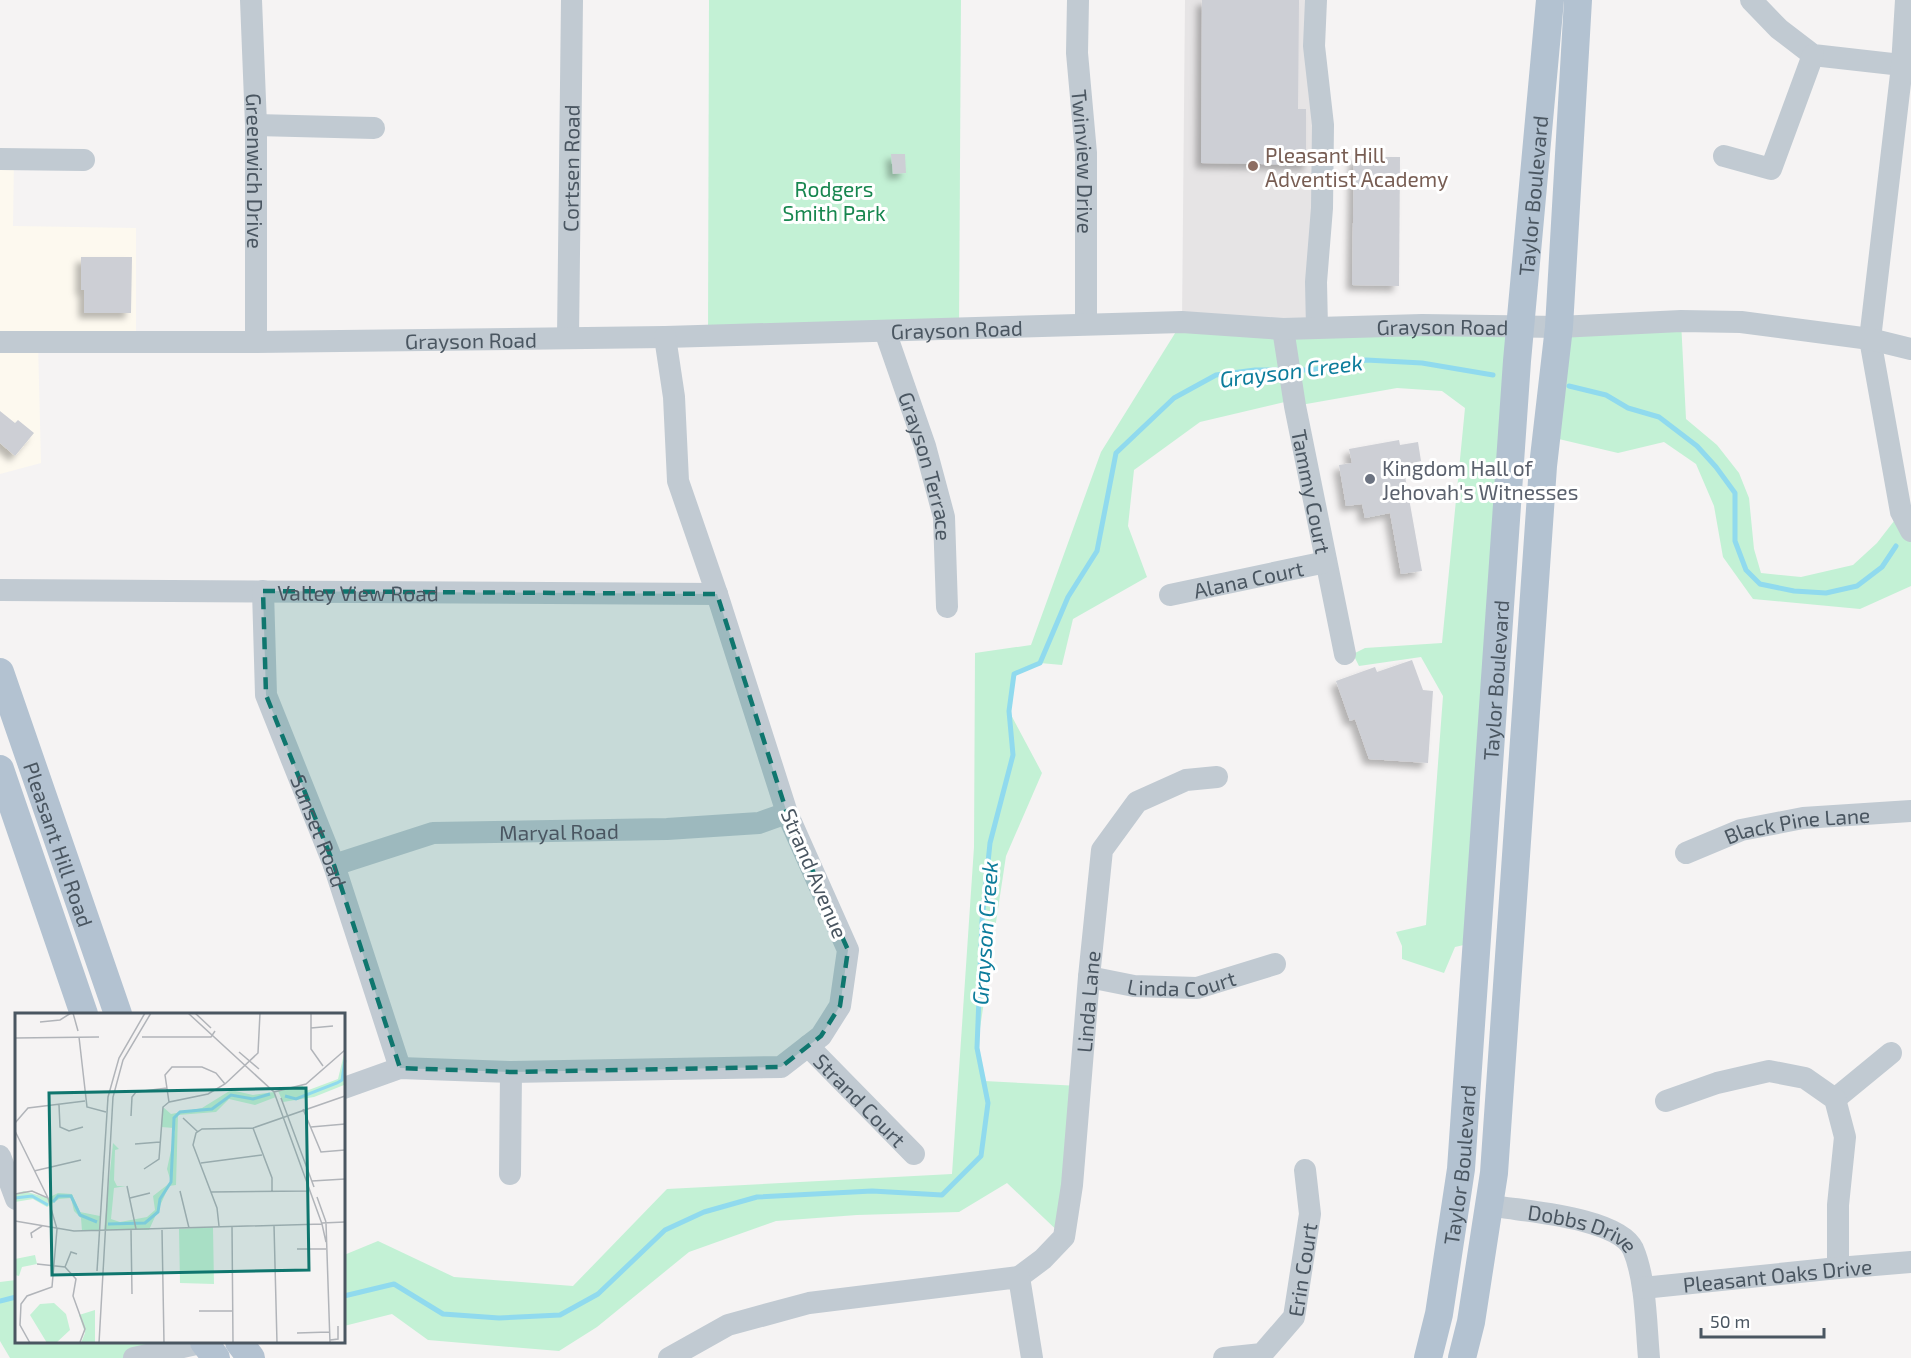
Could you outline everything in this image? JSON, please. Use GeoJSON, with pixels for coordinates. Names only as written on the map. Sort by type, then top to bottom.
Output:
{"type":"FeatureCollection","features":[{"type":"Feature","properties":{"kind":"main road","name":"Taylor Boulevard"},"geometry":{"type":"LineString","coordinates":[[1428,1358],[1439,1314],[1461,1169],[1520,325],[1550,0]]}},
{"type":"Feature","properties":{"kind":"main road","name":"Taylor Boulevard"},"geometry":{"type":"LineString","coordinates":[[1462,1358],[1471,1322],[1494,1173],[1543,465],[1559,327],[1578,0]]}},
{"type":"Feature","properties":{"kind":"main road","name":"Pleasant Hill Road"},"geometry":{"type":"LineString","coordinates":[[0,672],[118,1013]]}},
{"type":"Feature","properties":{"kind":"main road","name":"Pleasant Hill Road"},"geometry":{"type":"LineString","coordinates":[[0,769],[84,1013]]}},
{"type":"Feature","properties":{"kind":"main road"},"geometry":{"type":"LineString","coordinates":[[206,1343],[216,1358]]}},
{"type":"Feature","properties":{"kind":"main road"},"geometry":{"type":"LineString","coordinates":[[240,1343],[251,1358]]}},
{"type":"Feature","properties":{"kind":"street","name":"Greenwich Drive"},"geometry":{"type":"LineString","coordinates":[[251,0],[256,125],[256,342]]}},
{"type":"Feature","properties":{"kind":"street","name":"Cortsen Road"},"geometry":{"type":"LineString","coordinates":[[568,338],[572,0]]}},
{"type":"Feature","properties":{"kind":"street","name":"Twinview Drive"},"geometry":{"type":"LineString","coordinates":[[1078,0],[1077,53],[1086,153],[1086,324]]}},
{"type":"Feature","properties":{"kind":"street"},"geometry":{"type":"LineString","coordinates":[[1316,0],[1314,46],[1323,125],[1322,208],[1316,282],[1317,328]]}},
{"type":"Feature","properties":{"kind":"street"},"geometry":{"type":"LineString","coordinates":[[1751,0],[1779,29],[1813,55],[1906,66]]}},
{"type":"Feature","properties":{"kind":"street"},"geometry":{"type":"LineString","coordinates":[[1906,0],[1906,66],[1870,339],[1901,512],[1911,531]]}},
{"type":"Feature","properties":{"kind":"street"},"geometry":{"type":"LineString","coordinates":[[1724,156],[1771,169],[1813,55]]}},
{"type":"Feature","properties":{"kind":"street"},"geometry":{"type":"LineString","coordinates":[[256,125],[374,128]]}},
{"type":"Feature","properties":{"kind":"street"},"geometry":{"type":"LineString","coordinates":[[0,159],[84,160]]}},
{"type":"Feature","properties":{"kind":"street","name":"Grayson Road"},"geometry":{"type":"LineString","coordinates":[[0,342],[665,338],[1182,322],[1284,340],[1317,328],[1520,325],[1559,327],[1681,321],[1741,322],[1870,339],[1911,349]]}},
{"type":"Feature","properties":{"kind":"street","name":"Grayson Terrace"},"geometry":{"type":"LineString","coordinates":[[885,331],[925,446],[944,517],[947,607]]}},
{"type":"Feature","properties":{"kind":"street","name":"Strand Avenue"},"geometry":{"type":"LineString","coordinates":[[345,1088],[400,1068],[512,1072],[781,1067],[820,1036],[840,1006],[848,950],[787,813],[717,594],[678,481],[674,397],[665,338]]}},
{"type":"Feature","properties":{"kind":"street","name":"Tammy Court"},"geometry":{"type":"LineString","coordinates":[[1284,340],[1293,400],[1345,654]]}},
{"type":"Feature","properties":{"kind":"street","name":"Alana Court"},"geometry":{"type":"LineString","coordinates":[[1170,595],[1326,562]]}},
{"type":"Feature","properties":{"kind":"street","name":"Valley View Road"},"geometry":{"type":"LineString","coordinates":[[0,590],[717,594]]}},
{"type":"Feature","properties":{"kind":"street","name":"Sunset Road"},"geometry":{"type":"LineString","coordinates":[[262,591],[266,695],[334,865],[400,1068]]}},
{"type":"Feature","properties":{"kind":"street","name":"Linda Lane"},"geometry":{"type":"LineString","coordinates":[[669,1358],[728,1325],[809,1303],[1019,1277],[1043,1259],[1064,1237],[1072,1185],[1102,850],[1137,802],[1186,780],[1217,777]]}},
{"type":"Feature","properties":{"kind":"street","name":"Black Pine Lane"},"geometry":{"type":"LineString","coordinates":[[1686,853],[1742,830],[1803,818],[1911,811]]}},
{"type":"Feature","properties":{"kind":"street","name":"Maryal Road"},"geometry":{"type":"LineString","coordinates":[[334,865],[433,833],[667,829],[759,823],[787,813]]}},
{"type":"Feature","properties":{"kind":"street","name":"Linda Court"},"geometry":{"type":"LineString","coordinates":[[1089,977],[1134,986],[1197,988],[1275,964]]}},
{"type":"Feature","properties":{"kind":"street","name":"Strand Court"},"geometry":{"type":"LineString","coordinates":[[808,1046],[914,1154]]}},
{"type":"Feature","properties":{"kind":"street"},"geometry":{"type":"LineString","coordinates":[[1835,1099],[1891,1053]]}},
{"type":"Feature","properties":{"kind":"street"},"geometry":{"type":"LineString","coordinates":[[1666,1101],[1717,1083],[1769,1071],[1804,1078],[1835,1099],[1845,1137],[1838,1205],[1838,1268]]}},
{"type":"Feature","properties":{"kind":"street"},"geometry":{"type":"LineString","coordinates":[[510,1174],[512,1072]]}},
{"type":"Feature","properties":{"kind":"street"},"geometry":{"type":"LineString","coordinates":[[0,1156],[15,1196]]}},
{"type":"Feature","properties":{"kind":"street","name":"Erin Court"},"geometry":{"type":"LineString","coordinates":[[1224,1358],[1262,1354],[1294,1317],[1310,1214],[1305,1170]]}},
{"type":"Feature","properties":{"kind":"street"},"geometry":{"type":"LineString","coordinates":[[0,1210],[15,1205]]}},
{"type":"Feature","properties":{"kind":"street","name":"Dobbs Drive"},"geometry":{"type":"LineString","coordinates":[[1490,1207],[1593,1223],[1613,1230],[1632,1248],[1643,1288],[1649,1358]]}},
{"type":"Feature","properties":{"kind":"street","name":"Pleasant Oaks Drive"},"geometry":{"type":"LineString","coordinates":[[1643,1288],[1911,1262]]}},
{"type":"Feature","properties":{"kind":"street"},"geometry":{"type":"LineString","coordinates":[[1019,1277],[1032,1358]]}},
{"type":"Feature","properties":{"kind":"street"},"geometry":{"type":"LineString","coordinates":[[134,1358],[201,1343]]}},
{"type":"Feature","properties":{"kind":"highlighted area"},"geometry":{"type":"Polygon","coordinates":[[[263,591],[717,594],[787,813],[848,950],[840,1006],[821,1036],[781,1067],[511,1072],[400,1068],[334,865],[266,695],[263,591]]]}},
{"type":"Feature","properties":{"kind":"shaded area","name":"Pleasant Hill Adventist Academy"},"geometry":{"type":"Polygon","coordinates":[[[1185,0],[1316,0],[1317,328],[1182,322],[1185,0]]]}},
{"type":"Feature","properties":{"kind":"shaded area"},"geometry":{"type":"Polygon","coordinates":[[[0,159],[14,159],[13,226],[136,228],[136,342],[38,342],[41,463],[0,474],[0,159]]]}},
{"type":"Feature","properties":{"kind":"green space","name":"Rodgers Smith Park"},"geometry":{"type":"Polygon","coordinates":[[[709,0],[961,0],[959,328],[708,336],[709,0]]]}},
{"type":"Feature","properties":{"kind":"green space"},"geometry":{"type":"Polygon","coordinates":[[[1681,321],[1686,419],[1717,445],[1739,473],[1749,498],[1754,549],[1761,573],[1801,577],[1853,565],[1877,543],[1901,512],[1911,511],[1911,586],[1860,609],[1753,599],[1723,557],[1714,506],[1696,464],[1664,442],[1618,453],[1546,436],[1559,327],[1681,321]]]}},
{"type":"Feature","properties":{"kind":"green space"},"geometry":{"type":"Polygon","coordinates":[[[1182,322],[1520,325],[1477,942],[1455,947],[1444,973],[1402,959],[1402,946],[1396,932],[1426,925],[1443,696],[1421,657],[1359,666],[1353,654],[1365,648],[1442,643],[1465,408],[1442,391],[1397,388],[1295,406],[1293,400],[1200,422],[1134,470],[1128,526],[1147,577],[1073,619],[1062,665],[1040,663],[1014,675],[1009,711],[1042,773],[1006,856],[977,1048],[984,1081],[1080,1086],[1064,1237],[1007,1183],[959,1212],[857,1215],[776,1221],[689,1252],[597,1327],[559,1351],[428,1340],[392,1314],[345,1326],[345,1255],[378,1241],[454,1277],[573,1286],[667,1189],[952,1174],[974,847],[975,653],[1031,645],[1101,452],[1182,322]]]}},
{"type":"Feature","properties":{"kind":"green space"},"geometry":{"type":"Polygon","coordinates":[[[15,1280],[15,1343],[200,1343],[134,1358],[10,1358],[0,1341],[0,1282],[15,1280]]]}},
{"type":"Feature","properties":{"kind":"building"},"geometry":{"type":"Polygon","coordinates":[[[1202,0],[1299,0],[1298,109],[1306,109],[1306,150],[1309,150],[1309,165],[1201,163],[1202,0]]]}},
{"type":"Feature","properties":{"kind":"building"},"geometry":{"type":"Polygon","coordinates":[[[891,154],[905,154],[906,173],[893,174],[891,154]]]}},
{"type":"Feature","properties":{"kind":"building"},"geometry":{"type":"Polygon","coordinates":[[[1354,157],[1400,157],[1399,286],[1352,285],[1354,157]]]}},
{"type":"Feature","properties":{"kind":"building"},"geometry":{"type":"Polygon","coordinates":[[[81,257],[132,257],[131,313],[84,313],[81,257]]]}},
{"type":"Feature","properties":{"kind":"building"},"geometry":{"type":"Polygon","coordinates":[[[0,411],[15,423],[18,420],[34,433],[15,456],[0,443],[0,411]]]}},
{"type":"Feature","properties":{"kind":"building","name":"Kingdom Hall of Jehovah's Witnesses"},"geometry":{"type":"Polygon","coordinates":[[[1399,440],[1400,445],[1418,442],[1421,461],[1403,465],[1422,571],[1401,574],[1390,513],[1365,518],[1362,504],[1346,506],[1339,465],[1352,463],[1349,449],[1399,440]]]}},
{"type":"Feature","properties":{"kind":"building"},"geometry":{"type":"Polygon","coordinates":[[[1412,660],[1423,690],[1433,691],[1428,763],[1369,759],[1355,719],[1350,721],[1336,681],[1375,667],[1377,672],[1412,660]]]}},
{"type":"Feature","properties":{"kind":"waterway","name":"Grayson Creek"},"geometry":{"type":"LineString","coordinates":[[1296,370],[1311,370],[1366,360],[1422,363],[1493,375]]}},
{"type":"Feature","properties":{"kind":"waterway","name":"Grayson Creek"},"geometry":{"type":"LineString","coordinates":[[345,1296],[394,1284],[443,1314],[499,1318],[560,1315],[598,1294],[665,1230],[704,1212],[757,1197],[872,1191],[942,1195],[981,1156],[988,1103],[977,1048],[982,921],[990,843],[1013,755],[1009,711],[1014,674],[1040,663],[1068,597],[1097,551],[1116,453],[1174,398],[1216,375],[1255,370],[1283,370]]}},
{"type":"Feature","properties":{"kind":"waterway","name":"Grayson Creek"},"geometry":{"type":"LineString","coordinates":[[1569,386],[1606,395],[1628,408],[1659,417],[1697,446],[1735,493],[1735,541],[1746,570],[1760,584],[1794,591],[1826,593],[1857,586],[1882,567],[1896,546]]}},
{"type":"Feature","properties":{"kind":"waterway","name":"Grayson Creek"},"geometry":{"type":"LineString","coordinates":[[0,1301],[15,1297]]}},
{"type":"Feature","properties":{"kind":"place","name":"Pleasant Hill Adventist Academy"},"geometry":{"type":"Point","coordinates":[1253,166]}},
{"type":"Feature","properties":{"kind":"place","name":"Kingdom Hall of Jehovah's Witnesses"},"geometry":{"type":"Point","coordinates":[1370,479]}}]}
